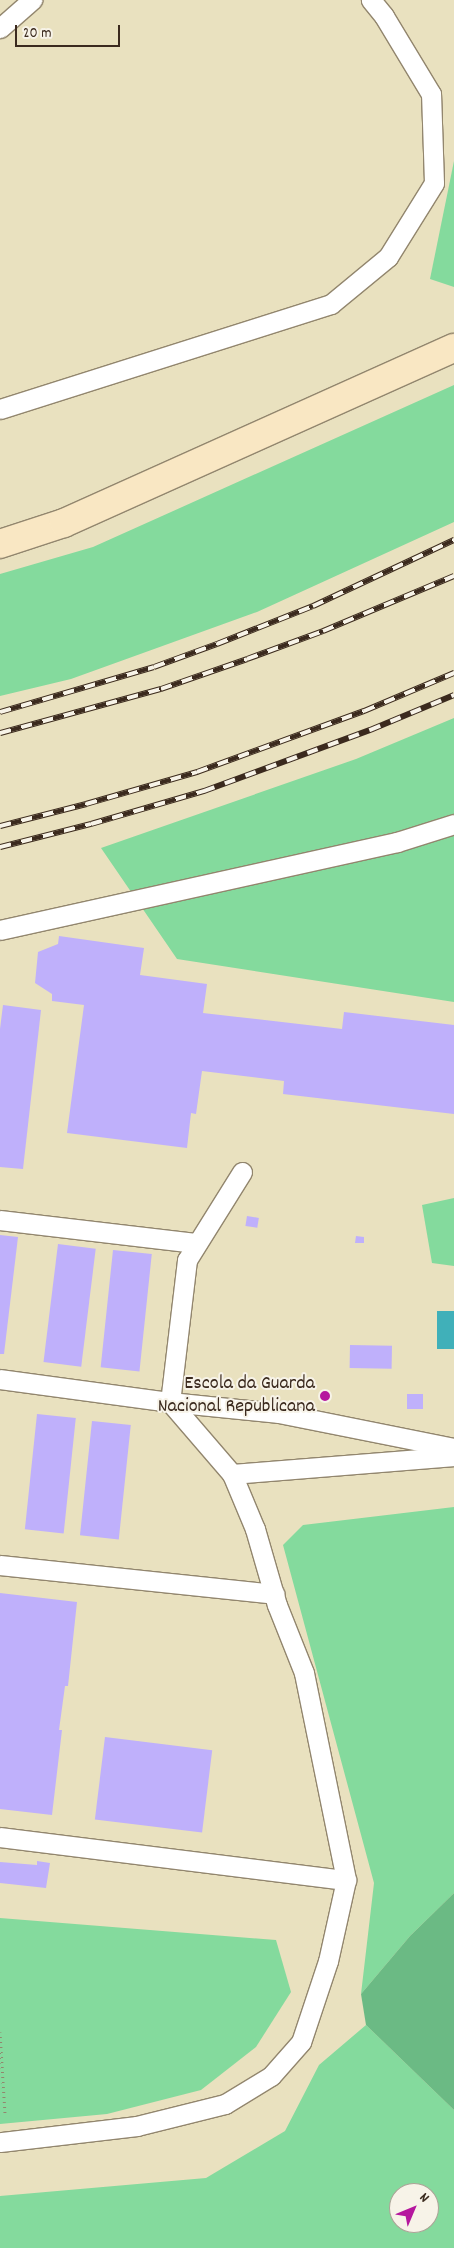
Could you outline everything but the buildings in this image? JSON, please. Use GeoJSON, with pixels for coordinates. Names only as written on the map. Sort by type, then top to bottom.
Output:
{"type":"FeatureCollection","features":[{"type":"Feature","properties":{"kind":"street"},"geometry":{"type":"LineString","coordinates":[[0,544],[64,523],[454,348]]}},
{"type":"Feature","properties":{"kind":"lane"},"geometry":{"type":"LineString","coordinates":[[0,28],[32,0]]}},
{"type":"Feature","properties":{"kind":"lane"},"geometry":{"type":"LineString","coordinates":[[0,409],[331,304],[388,258],[434,183],[431,94],[384,16],[371,0]]}},
{"type":"Feature","properties":{"kind":"lane"},"geometry":{"type":"LineString","coordinates":[[0,930],[397,842],[454,824]]}},
{"type":"Feature","properties":{"kind":"lane"},"geometry":{"type":"LineString","coordinates":[[4,2142],[137,2126],[225,2104],[271,2076],[301,2042],[328,1961],[346,1880],[304,1673],[274,1594],[254,1529],[232,1474],[170,1402],[187,1260],[242,1172]]}},
{"type":"Feature","properties":{"kind":"lane"},"geometry":{"type":"LineString","coordinates":[[0,1220],[197,1243]]}},
{"type":"Feature","properties":{"kind":"lane"},"geometry":{"type":"LineString","coordinates":[[0,1379],[170,1402],[279,1413],[454,1448]]}},
{"type":"Feature","properties":{"kind":"lane"},"geometry":{"type":"LineString","coordinates":[[232,1474],[454,1456]]}},
{"type":"Feature","properties":{"kind":"lane"},"geometry":{"type":"LineString","coordinates":[[0,1565],[274,1594]]}},
{"type":"Feature","properties":{"kind":"lane"},"geometry":{"type":"LineString","coordinates":[[0,1837],[346,1880]]}},
{"type":"Feature","properties":{"kind":"path"},"geometry":{"type":"LineString","coordinates":[[0,2032],[4,2142]]}},
{"type":"Feature","properties":{"kind":"green space"},"geometry":{"type":"Polygon","coordinates":[[[454,161],[454,287],[430,279],[454,161]]]}},
{"type":"Feature","properties":{"kind":"green space"},"geometry":{"type":"Polygon","coordinates":[[[454,385],[454,522],[257,612],[71,679],[0,696],[0,574],[93,547],[454,385]]]}},
{"type":"Feature","properties":{"kind":"green space"},"geometry":{"type":"Polygon","coordinates":[[[454,718],[454,1002],[177,959],[101,848],[356,759],[454,718]]]}},
{"type":"Feature","properties":{"kind":"green space"},"geometry":{"type":"Polygon","coordinates":[[[454,1198],[454,1266],[432,1263],[422,1205],[454,1198]]]}},
{"type":"Feature","properties":{"kind":"green space"},"geometry":{"type":"Polygon","coordinates":[[[454,1507],[454,1893],[410,1936],[361,1994],[374,1883],[283,1545],[303,1525],[454,1507]]]}},
{"type":"Feature","properties":{"kind":"green space"},"geometry":{"type":"Polygon","coordinates":[[[454,1893],[454,2110],[366,2025],[361,1994],[410,1936],[454,1893]]]}},
{"type":"Feature","properties":{"kind":"green space"},"geometry":{"type":"Polygon","coordinates":[[[0,1918],[276,1940],[291,1992],[256,2047],[201,2090],[107,2114],[0,2124],[0,1918]]]}},
{"type":"Feature","properties":{"kind":"green space"},"geometry":{"type":"Polygon","coordinates":[[[366,2025],[454,2110],[454,2248],[0,2248],[0,2196],[206,2178],[285,2131],[319,2065],[366,2025]]]}},
{"type":"Feature","properties":{"kind":"water"},"geometry":{"type":"Polygon","coordinates":[[[437,1311],[454,1311],[454,1349],[437,1349],[437,1311]]]}},
{"type":"Feature","properties":{"kind":"railway"},"geometry":{"type":"LineString","coordinates":[[0,712],[154,667],[217,644],[313,606],[454,540]]}},
{"type":"Feature","properties":{"kind":"railway"},"geometry":{"type":"LineString","coordinates":[[0,733],[161,689],[323,631],[454,576]]}},
{"type":"Feature","properties":{"kind":"railway"},"geometry":{"type":"LineString","coordinates":[[0,826],[86,804],[197,772],[364,711],[454,673]]}},
{"type":"Feature","properties":{"kind":"railway"},"geometry":{"type":"LineString","coordinates":[[0,847],[91,824],[204,791],[370,730],[454,695]]}},
{"type":"Feature","properties":{"kind":"place","name":"Escola da Guarda Nacional Republicana"},"geometry":{"type":"Point","coordinates":[325,1396]}}]}
